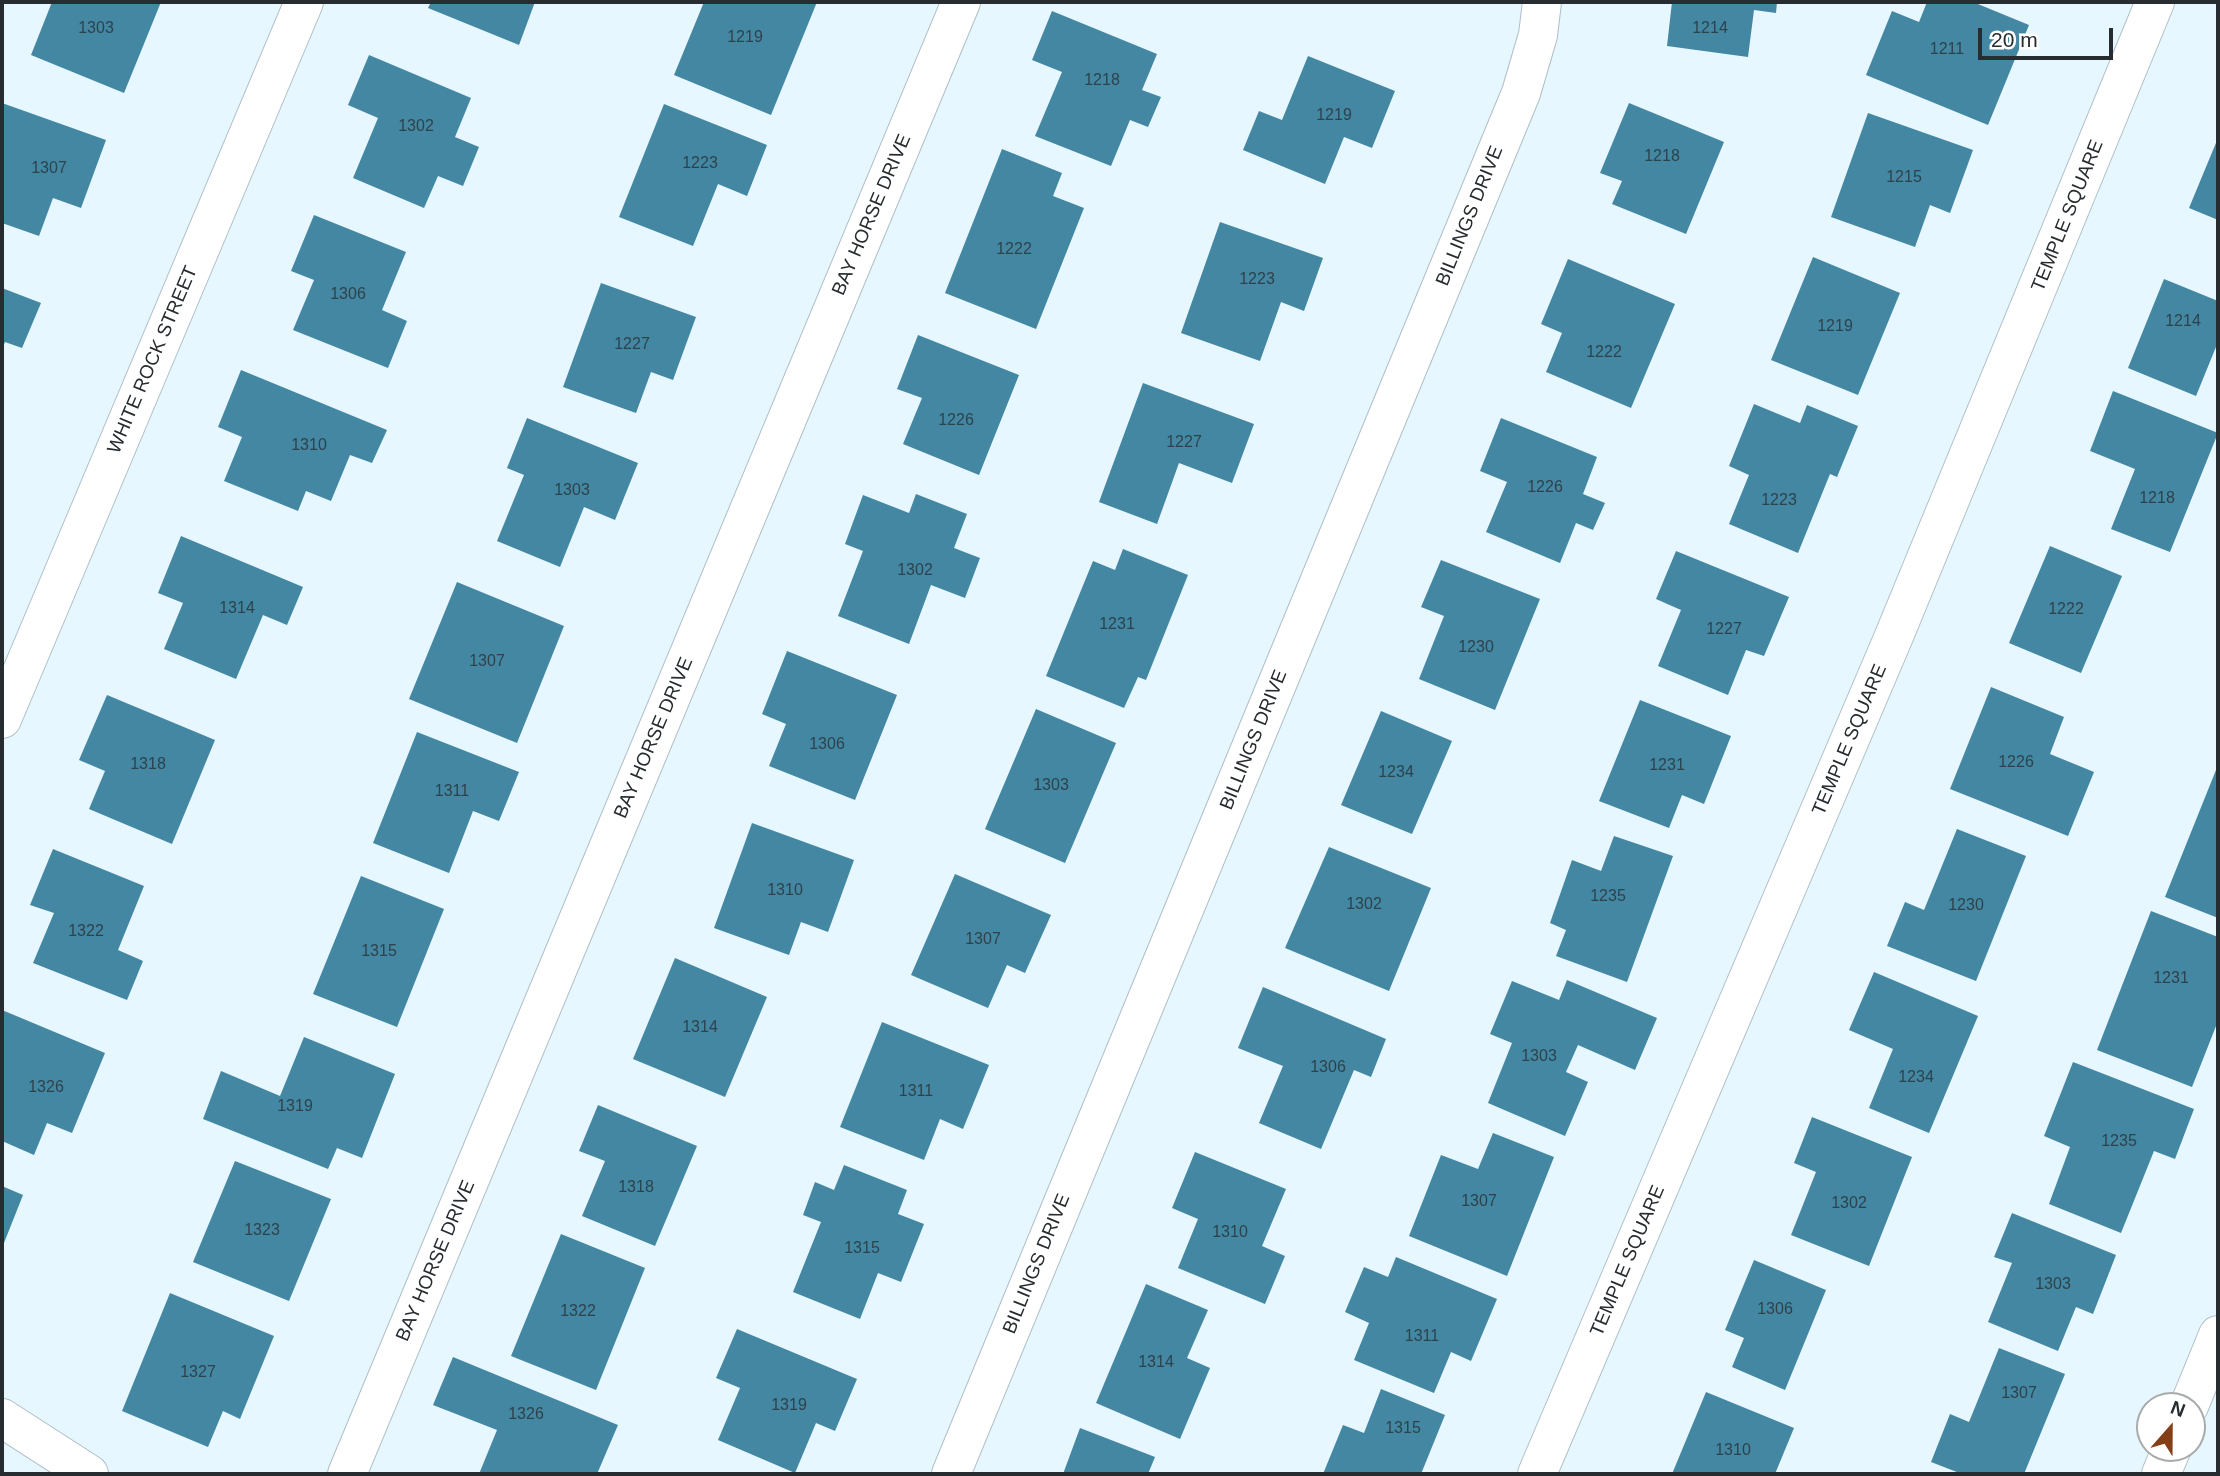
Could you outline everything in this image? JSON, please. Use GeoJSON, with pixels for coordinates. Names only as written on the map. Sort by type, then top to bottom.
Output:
{"type":"FeatureCollection","features":[{"type":"Feature","properties":{"kind":"street","name":"WHITE ROCK STREET"},"geometry":{"type":"LineString","coordinates":[[2,719],[304,2]]}},
{"type":"Feature","properties":{"kind":"street","name":"BAY HORSE DRIVE"},"geometry":{"type":"LineString","coordinates":[[347,1474],[961,2]]}},
{"type":"Feature","properties":{"kind":"street","name":"BILLINGS DRIVE"},"geometry":{"type":"LineString","coordinates":[[951,1474],[1521,93],[1538,35],[1542,2]]}},
{"type":"Feature","properties":{"kind":"street","name":"TEMPLE SQUARE"},"geometry":{"type":"LineString","coordinates":[[1537,1474],[1895,636],[2155,2]]}},
{"type":"Feature","properties":{"kind":"street"},"geometry":{"type":"LineString","coordinates":[[2195,1392],[2218,1335]]}},
{"type":"Feature","properties":{"kind":"street"},"geometry":{"type":"LineString","coordinates":[[2,1418],[89,1474]]}},
{"type":"Feature","properties":{"kind":"building"},"geometry":{"type":"Polygon","coordinates":[[[52,2],[161,2],[124,93],[31,55],[52,2]]]}},
{"type":"Feature","properties":{"kind":"building"},"geometry":{"type":"Polygon","coordinates":[[[431,2],[535,2],[519,45],[428,8],[431,2]]]}},
{"type":"Feature","properties":{"kind":"building"},"geometry":{"type":"Polygon","coordinates":[[[704,2],[817,2],[771,115],[674,75],[704,2]]]}},
{"type":"Feature","properties":{"kind":"building"},"geometry":{"type":"Polygon","coordinates":[[[1672,2],[1777,2],[1776,13],[1754,10],[1748,57],[1667,46],[1672,2]]]}},
{"type":"Feature","properties":{"kind":"building"},"geometry":{"type":"Polygon","coordinates":[[[1927,2],[1973,2],[2029,25],[1988,125],[1866,75],[1892,11],[1919,22],[1927,2]]]}},
{"type":"Feature","properties":{"kind":"building"},"geometry":{"type":"Polygon","coordinates":[[[1052,11],[1157,54],[1142,90],[1161,97],[1148,127],[1130,120],[1111,166],[1035,136],[1062,72],[1032,60],[1052,11]]]}},
{"type":"Feature","properties":{"kind":"building"},"geometry":{"type":"Polygon","coordinates":[[[369,55],[471,98],[455,137],[479,147],[463,186],[438,176],[424,208],[353,178],[378,118],[348,105],[369,55]]]}},
{"type":"Feature","properties":{"kind":"building"},"geometry":{"type":"Polygon","coordinates":[[[1308,56],[1395,91],[1372,148],[1344,137],[1325,184],[1243,150],[1259,111],[1282,120],[1308,56]]]}},
{"type":"Feature","properties":{"kind":"building"},"geometry":{"type":"Polygon","coordinates":[[[2,103],[106,140],[81,208],[53,198],[39,236],[2,223],[2,103]]]}},
{"type":"Feature","properties":{"kind":"building"},"geometry":{"type":"Polygon","coordinates":[[[1629,103],[1724,142],[1686,234],[1612,204],[1622,181],[1600,173],[1629,103]]]}},
{"type":"Feature","properties":{"kind":"building"},"geometry":{"type":"Polygon","coordinates":[[[664,104],[767,145],[747,196],[718,184],[693,246],[619,217],[664,104]]]}},
{"type":"Feature","properties":{"kind":"building"},"geometry":{"type":"Polygon","coordinates":[[[1868,113],[1973,150],[1950,213],[1930,205],[1915,247],[1831,217],[1868,113]]]}},
{"type":"Feature","properties":{"kind":"building"},"geometry":{"type":"Polygon","coordinates":[[[2218,138],[2218,220],[2189,208],[2218,138]]]}},
{"type":"Feature","properties":{"kind":"building"},"geometry":{"type":"Polygon","coordinates":[[[1002,149],[1062,173],[1053,196],[1084,208],[1036,329],[945,293],[1002,149]]]}},
{"type":"Feature","properties":{"kind":"building"},"geometry":{"type":"Polygon","coordinates":[[[314,215],[406,252],[382,310],[407,321],[388,368],[293,330],[314,280],[291,271],[314,215]]]}},
{"type":"Feature","properties":{"kind":"building"},"geometry":{"type":"Polygon","coordinates":[[[1220,222],[1323,258],[1304,311],[1281,302],[1260,361],[1181,333],[1220,222]]]}},
{"type":"Feature","properties":{"kind":"building"},"geometry":{"type":"Polygon","coordinates":[[[1813,257],[1900,293],[1858,395],[1771,360],[1813,257]]]}},
{"type":"Feature","properties":{"kind":"building"},"geometry":{"type":"Polygon","coordinates":[[[1568,259],[1675,304],[1631,408],[1546,372],[1562,333],[1541,324],[1568,259]]]}},
{"type":"Feature","properties":{"kind":"building"},"geometry":{"type":"Polygon","coordinates":[[[2164,279],[2218,301],[2218,342],[2196,396],[2128,368],[2164,279]]]}},
{"type":"Feature","properties":{"kind":"building"},"geometry":{"type":"Polygon","coordinates":[[[601,283],[696,317],[673,380],[651,372],[636,413],[563,387],[601,283]]]}},
{"type":"Feature","properties":{"kind":"building"},"geometry":{"type":"Polygon","coordinates":[[[2,288],[41,303],[22,348],[5,342],[2,349],[2,288]]]}},
{"type":"Feature","properties":{"kind":"building"},"geometry":{"type":"Polygon","coordinates":[[[918,335],[1019,375],[979,475],[903,444],[922,398],[897,389],[918,335]]]}},
{"type":"Feature","properties":{"kind":"building"},"geometry":{"type":"Polygon","coordinates":[[[241,370],[387,430],[372,463],[350,455],[331,501],[306,491],[298,511],[224,481],[242,437],[218,427],[241,370]]]}},
{"type":"Feature","properties":{"kind":"building"},"geometry":{"type":"Polygon","coordinates":[[[1143,383],[1254,424],[1232,483],[1179,463],[1157,524],[1099,502],[1143,383]]]}},
{"type":"Feature","properties":{"kind":"building"},"geometry":{"type":"Polygon","coordinates":[[[2113,391],[2218,433],[2170,552],[2111,529],[2135,469],[2090,451],[2113,391]]]}},
{"type":"Feature","properties":{"kind":"building"},"geometry":{"type":"Polygon","coordinates":[[[1754,404],[1800,423],[1807,405],[1858,426],[1837,477],[1830,474],[1798,553],[1729,524],[1749,475],[1729,466],[1754,404]]]}},
{"type":"Feature","properties":{"kind":"building"},"geometry":{"type":"Polygon","coordinates":[[[527,418],[638,463],[615,520],[584,507],[560,567],[497,541],[524,475],[507,468],[527,418]]]}},
{"type":"Feature","properties":{"kind":"building"},"geometry":{"type":"Polygon","coordinates":[[[1501,418],[1597,457],[1583,494],[1605,503],[1593,530],[1576,523],[1560,563],[1486,532],[1507,482],[1480,471],[1501,418]]]}},
{"type":"Feature","properties":{"kind":"building"},"geometry":{"type":"Polygon","coordinates":[[[916,494],[967,514],[954,548],[980,558],[965,598],[931,585],[909,644],[838,616],[863,551],[845,544],[863,495],[909,513],[916,494]]]}},
{"type":"Feature","properties":{"kind":"building"},"geometry":{"type":"Polygon","coordinates":[[[181,536],[303,587],[287,625],[263,615],[236,679],[164,649],[183,603],[158,593],[181,536]]]}},
{"type":"Feature","properties":{"kind":"building"},"geometry":{"type":"Polygon","coordinates":[[[2050,546],[2122,576],[2081,673],[2009,643],[2050,546]]]}},
{"type":"Feature","properties":{"kind":"building"},"geometry":{"type":"Polygon","coordinates":[[[1123,549],[1188,575],[1146,680],[1138,677],[1124,708],[1046,676],[1093,561],[1115,570],[1123,549]]]}},
{"type":"Feature","properties":{"kind":"building"},"geometry":{"type":"Polygon","coordinates":[[[1676,551],[1789,597],[1764,656],[1746,650],[1728,695],[1658,666],[1681,610],[1656,599],[1676,551]]]}},
{"type":"Feature","properties":{"kind":"building"},"geometry":{"type":"Polygon","coordinates":[[[1441,560],[1540,599],[1495,710],[1419,679],[1444,616],[1421,607],[1441,560]]]}},
{"type":"Feature","properties":{"kind":"building"},"geometry":{"type":"Polygon","coordinates":[[[457,582],[564,626],[517,743],[409,699],[457,582]]]}},
{"type":"Feature","properties":{"kind":"building"},"geometry":{"type":"Polygon","coordinates":[[[787,651],[897,695],[855,800],[769,766],[786,724],[762,714],[787,651]]]}},
{"type":"Feature","properties":{"kind":"building"},"geometry":{"type":"Polygon","coordinates":[[[1991,687],[2064,717],[2050,754],[2094,772],[2068,836],[1950,789],[1991,687]]]}},
{"type":"Feature","properties":{"kind":"building"},"geometry":{"type":"Polygon","coordinates":[[[107,695],[215,740],[172,844],[89,809],[105,771],[79,760],[107,695]]]}},
{"type":"Feature","properties":{"kind":"building"},"geometry":{"type":"Polygon","coordinates":[[[1640,700],[1731,736],[1704,804],[1682,795],[1669,828],[1599,801],[1640,700]]]}},
{"type":"Feature","properties":{"kind":"building"},"geometry":{"type":"Polygon","coordinates":[[[1036,709],[1116,743],[1065,863],[985,829],[1036,709]]]}},
{"type":"Feature","properties":{"kind":"building"},"geometry":{"type":"Polygon","coordinates":[[[1381,711],[1452,741],[1412,834],[1341,805],[1381,711]]]}},
{"type":"Feature","properties":{"kind":"building"},"geometry":{"type":"Polygon","coordinates":[[[417,732],[519,772],[499,821],[473,811],[449,873],[373,843],[417,732]]]}},
{"type":"Feature","properties":{"kind":"building"},"geometry":{"type":"Polygon","coordinates":[[[2218,770],[2218,918],[2165,897],[2218,770]]]}},
{"type":"Feature","properties":{"kind":"building"},"geometry":{"type":"Polygon","coordinates":[[[752,823],[854,860],[828,932],[801,922],[789,955],[714,928],[752,823]]]}},
{"type":"Feature","properties":{"kind":"building"},"geometry":{"type":"Polygon","coordinates":[[[1957,829],[2026,856],[1976,981],[1887,946],[1905,902],[1924,910],[1957,829]]]}},
{"type":"Feature","properties":{"kind":"building"},"geometry":{"type":"Polygon","coordinates":[[[1614,836],[1673,856],[1627,982],[1556,956],[1566,930],[1550,923],[1572,860],[1601,871],[1614,836]]]}},
{"type":"Feature","properties":{"kind":"building"},"geometry":{"type":"Polygon","coordinates":[[[1329,847],[1431,888],[1389,991],[1285,948],[1329,847]]]}},
{"type":"Feature","properties":{"kind":"building"},"geometry":{"type":"Polygon","coordinates":[[[53,849],[144,886],[118,950],[143,961],[127,1000],[33,963],[54,913],[30,905],[53,849]]]}},
{"type":"Feature","properties":{"kind":"building"},"geometry":{"type":"Polygon","coordinates":[[[955,874],[1051,915],[1025,973],[1007,965],[988,1008],[911,975],[955,874]]]}},
{"type":"Feature","properties":{"kind":"building"},"geometry":{"type":"Polygon","coordinates":[[[361,876],[444,909],[397,1027],[313,994],[361,876]]]}},
{"type":"Feature","properties":{"kind":"building"},"geometry":{"type":"Polygon","coordinates":[[[2151,911],[2218,937],[2218,1021],[2192,1087],[2097,1050],[2151,911]]]}},
{"type":"Feature","properties":{"kind":"building"},"geometry":{"type":"Polygon","coordinates":[[[675,958],[767,997],[725,1097],[633,1059],[675,958]]]}},
{"type":"Feature","properties":{"kind":"building"},"geometry":{"type":"Polygon","coordinates":[[[1874,972],[1978,1016],[1929,1133],[1869,1108],[1893,1049],[1849,1030],[1874,972]]]}},
{"type":"Feature","properties":{"kind":"building"},"geometry":{"type":"Polygon","coordinates":[[[1567,980],[1657,1018],[1635,1070],[1578,1045],[1566,1072],[1588,1082],[1565,1136],[1488,1103],[1512,1043],[1490,1034],[1512,981],[1559,1000],[1567,980]]]}},
{"type":"Feature","properties":{"kind":"building"},"geometry":{"type":"Polygon","coordinates":[[[1263,987],[1386,1039],[1371,1077],[1354,1070],[1321,1149],[1259,1123],[1283,1066],[1238,1048],[1263,987]]]}},
{"type":"Feature","properties":{"kind":"building"},"geometry":{"type":"Polygon","coordinates":[[[2,1010],[105,1053],[72,1133],[47,1123],[34,1155],[2,1141],[2,1010]]]}},
{"type":"Feature","properties":{"kind":"building"},"geometry":{"type":"Polygon","coordinates":[[[882,1022],[989,1065],[963,1129],[940,1119],[924,1160],[840,1127],[882,1022]]]}},
{"type":"Feature","properties":{"kind":"building"},"geometry":{"type":"Polygon","coordinates":[[[304,1037],[395,1074],[362,1158],[337,1148],[328,1169],[203,1119],[221,1071],[280,1096],[304,1037]]]}},
{"type":"Feature","properties":{"kind":"building"},"geometry":{"type":"Polygon","coordinates":[[[2073,1062],[2194,1109],[2175,1159],[2154,1151],[2121,1233],[2049,1204],[2070,1147],[2044,1136],[2073,1062]]]}},
{"type":"Feature","properties":{"kind":"building"},"geometry":{"type":"Polygon","coordinates":[[[598,1105],[697,1146],[655,1246],[582,1216],[605,1161],[579,1151],[598,1105]]]}},
{"type":"Feature","properties":{"kind":"building"},"geometry":{"type":"Polygon","coordinates":[[[1812,1117],[1912,1157],[1869,1266],[1791,1235],[1816,1172],[1794,1163],[1812,1117]]]}},
{"type":"Feature","properties":{"kind":"building"},"geometry":{"type":"Polygon","coordinates":[[[1493,1133],[1554,1157],[1507,1276],[1409,1236],[1441,1155],[1478,1169],[1493,1133]]]}},
{"type":"Feature","properties":{"kind":"building"},"geometry":{"type":"Polygon","coordinates":[[[1195,1152],[1286,1189],[1262,1246],[1285,1256],[1265,1304],[1178,1268],[1198,1219],[1172,1208],[1195,1152]]]}},
{"type":"Feature","properties":{"kind":"building"},"geometry":{"type":"Polygon","coordinates":[[[235,1161],[331,1199],[289,1301],[193,1262],[235,1161]]]}},
{"type":"Feature","properties":{"kind":"building"},"geometry":{"type":"Polygon","coordinates":[[[844,1165],[907,1190],[898,1214],[924,1224],[901,1282],[878,1273],[860,1319],[793,1292],[821,1222],[803,1215],[815,1182],[834,1190],[844,1165]]]}},
{"type":"Feature","properties":{"kind":"building"},"geometry":{"type":"Polygon","coordinates":[[[2,1186],[23,1195],[2,1248],[2,1186]]]}},
{"type":"Feature","properties":{"kind":"building"},"geometry":{"type":"Polygon","coordinates":[[[2012,1213],[2116,1255],[2093,1314],[2076,1307],[2058,1351],[1988,1322],[2012,1263],[1994,1257],[2012,1213]]]}},
{"type":"Feature","properties":{"kind":"building"},"geometry":{"type":"Polygon","coordinates":[[[561,1234],[645,1268],[596,1390],[511,1356],[561,1234]]]}},
{"type":"Feature","properties":{"kind":"building"},"geometry":{"type":"Polygon","coordinates":[[[1396,1257],[1497,1299],[1471,1361],[1451,1352],[1434,1393],[1354,1360],[1369,1323],[1345,1312],[1364,1267],[1388,1277],[1396,1257]]]}},
{"type":"Feature","properties":{"kind":"building"},"geometry":{"type":"Polygon","coordinates":[[[1754,1260],[1826,1290],[1785,1390],[1732,1367],[1744,1338],[1725,1330],[1754,1260]]]}},
{"type":"Feature","properties":{"kind":"building"},"geometry":{"type":"Polygon","coordinates":[[[1146,1284],[1208,1310],[1187,1358],[1210,1368],[1180,1439],[1096,1403],[1146,1284]]]}},
{"type":"Feature","properties":{"kind":"building"},"geometry":{"type":"Polygon","coordinates":[[[170,1293],[274,1336],[240,1419],[223,1411],[208,1447],[122,1411],[170,1293]]]}},
{"type":"Feature","properties":{"kind":"building"},"geometry":{"type":"Polygon","coordinates":[[[737,1329],[857,1379],[835,1431],[816,1423],[795,1473],[718,1440],[740,1388],[716,1378],[737,1329]]]}},
{"type":"Feature","properties":{"kind":"building"},"geometry":{"type":"Polygon","coordinates":[[[1999,1348],[2065,1374],[2024,1474],[1962,1474],[1931,1462],[1950,1414],[1969,1422],[1999,1348]]]}},
{"type":"Feature","properties":{"kind":"building"},"geometry":{"type":"Polygon","coordinates":[[[453,1357],[618,1425],[597,1474],[479,1474],[497,1430],[433,1405],[453,1357]]]}},
{"type":"Feature","properties":{"kind":"building"},"geometry":{"type":"Polygon","coordinates":[[[1381,1389],[1445,1415],[1421,1474],[1323,1474],[1343,1425],[1364,1433],[1381,1389]]]}},
{"type":"Feature","properties":{"kind":"building"},"geometry":{"type":"Polygon","coordinates":[[[1706,1392],[1794,1428],[1775,1474],[1672,1474],[1706,1392]]]}},
{"type":"Feature","properties":{"kind":"building"},"geometry":{"type":"Polygon","coordinates":[[[1080,1428],[1155,1457],[1148,1474],[1063,1474],[1080,1428]]]}}]}
